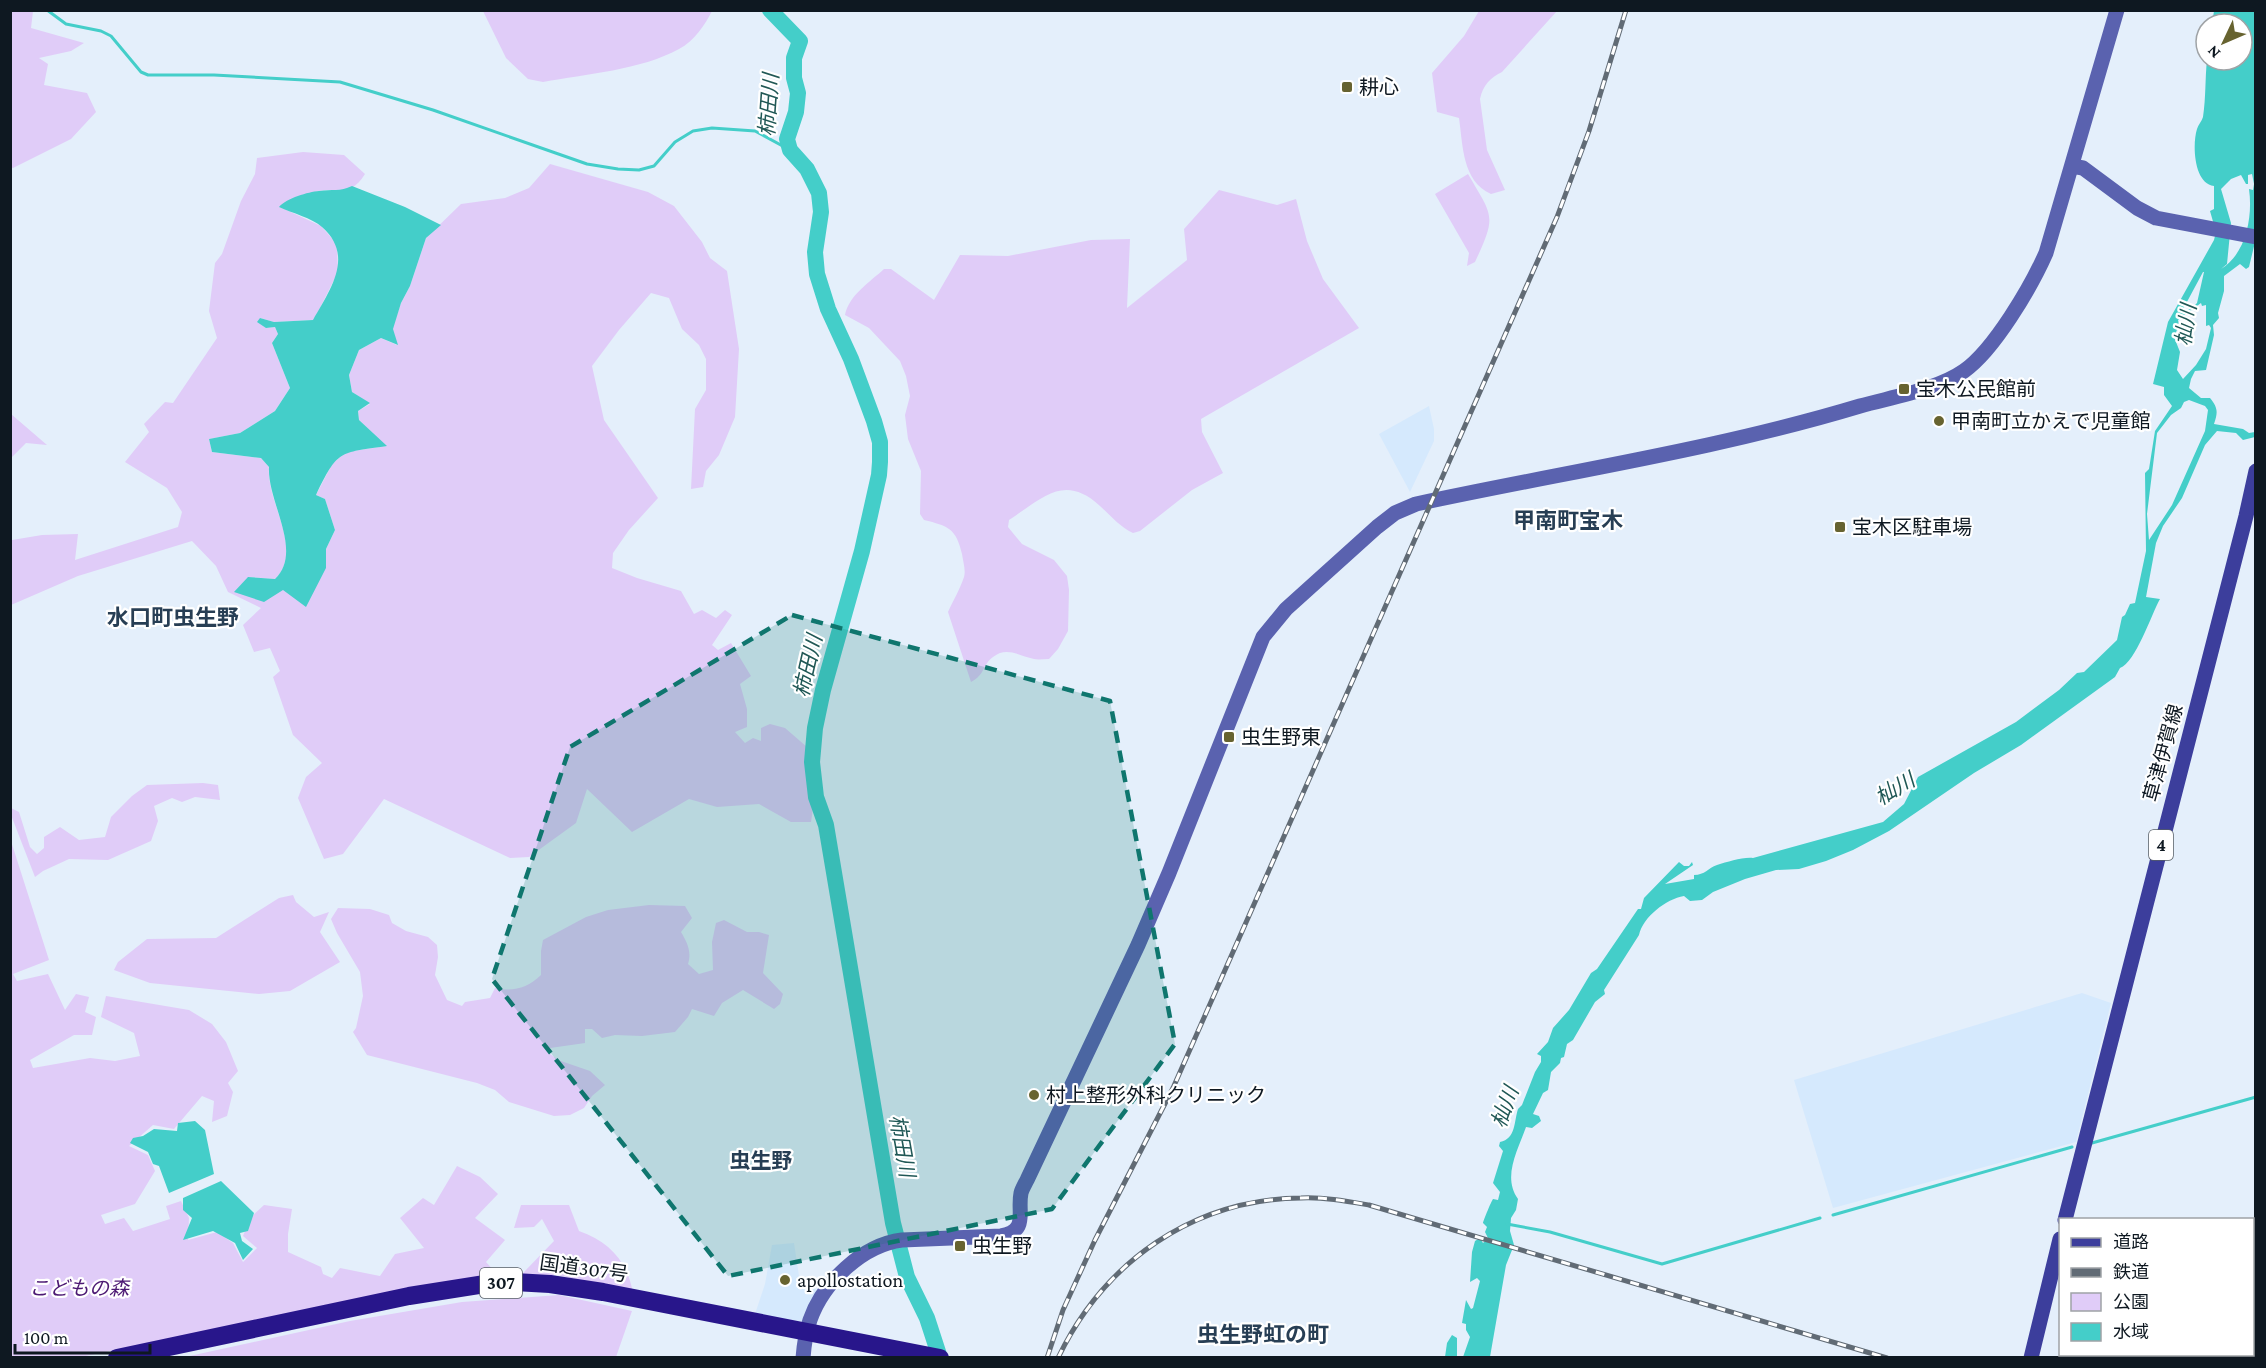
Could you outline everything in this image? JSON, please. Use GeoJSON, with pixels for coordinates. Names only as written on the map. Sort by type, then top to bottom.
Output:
{"type":"FeatureCollection","features":[{"type":"Feature","properties":{"kind":"highway","name":"国道307号"},"geometry":{"type":"LineString","coordinates":[[117,1358],[409,1296],[484,1284],[514,1282],[550,1284],[603,1292],[939,1358]]}},
{"type":"Feature","properties":{"kind":"main road","name":"草津伊賀線"},"geometry":{"type":"LineString","coordinates":[[2066,1218],[2256,471]]}},
{"type":"Feature","properties":{"kind":"main road"},"geometry":{"type":"LineString","coordinates":[[2031,1358],[2059,1247]]}},
{"type":"Feature","properties":{"kind":"street"},"geometry":{"type":"LineString","coordinates":[[803,1358],[812,1314],[825,1291],[859,1256],[896,1241],[1001,1236],[1014,1232],[1021,1217],[1021,1194],[1138,945],[1263,637],[1286,609],[1386,520],[1395,513],[1416,504],[1766,433],[1925,388],[1963,372],[1991,343],[2034,281],[2046,253],[2117,10]]}},
{"type":"Feature","properties":{"kind":"street"},"geometry":{"type":"LineString","coordinates":[[2072,165],[2083,168],[2137,208],[2156,218],[2256,237]]}},
{"type":"Feature","properties":{"kind":"highlighted area"},"geometry":{"type":"Polygon","coordinates":[[[792,615],[1110,701],[1175,1044],[1052,1209],[728,1276],[492,979],[570,747],[792,615]]]}},
{"type":"Feature","properties":{"kind":"shaded area"},"geometry":{"type":"Polygon","coordinates":[[[1429,406],[1434,441],[1410,492],[1379,434],[1429,406]]]}},
{"type":"Feature","properties":{"kind":"shaded area"},"geometry":{"type":"Polygon","coordinates":[[[2082,993],[2111,1003],[2076,1142],[1833,1208],[1794,1080],[2082,993]]]}},
{"type":"Feature","properties":{"kind":"shaded area","name":"apollostation"},"geometry":{"type":"Polygon","coordinates":[[[794,1243],[799,1276],[819,1292],[805,1322],[755,1314],[765,1284],[772,1245],[794,1243]]]}},
{"type":"Feature","properties":{"kind":"green space"},"geometry":{"type":"Polygon","coordinates":[[[11,10],[33,11],[31,28],[84,43],[71,51],[39,58],[48,64],[44,85],[87,93],[96,112],[71,139],[13,168],[10,167],[11,10]]]}},
{"type":"Feature","properties":{"kind":"green space"},"geometry":{"type":"Polygon","coordinates":[[[483,10],[712,11],[690,42],[664,56],[631,67],[543,82],[528,79],[506,58],[483,10]]]}},
{"type":"Feature","properties":{"kind":"green space"},"geometry":{"type":"Polygon","coordinates":[[[1479,11],[1557,11],[1502,72],[1488,82],[1481,94],[1487,150],[1505,190],[1491,194],[1481,188],[1469,171],[1463,150],[1459,118],[1437,112],[1432,73],[1464,36],[1479,11]]]}},
{"type":"Feature","properties":{"kind":"green space"},"geometry":{"type":"Polygon","coordinates":[[[303,152],[344,155],[365,174],[359,182],[348,189],[315,192],[280,207],[321,226],[337,244],[338,272],[314,320],[274,322],[260,318],[266,328],[275,327],[278,334],[272,343],[290,388],[275,411],[240,433],[209,439],[212,452],[261,458],[269,467],[273,495],[285,540],[286,555],[283,568],[275,579],[248,577],[283,590],[326,568],[326,549],[335,530],[325,499],[316,495],[332,464],[346,452],[386,446],[359,420],[358,411],[370,404],[352,392],[349,375],[359,350],[381,338],[397,345],[392,329],[410,286],[426,238],[461,204],[505,198],[529,188],[550,164],[648,192],[674,206],[702,242],[710,258],[727,271],[739,349],[735,417],[719,455],[706,471],[703,487],[691,489],[695,409],[706,390],[706,359],[699,345],[682,329],[669,298],[651,293],[592,366],[604,420],[658,498],[629,530],[613,553],[612,568],[681,591],[694,614],[702,610],[716,618],[725,610],[732,615],[712,645],[718,650],[731,643],[751,676],[740,684],[747,709],[747,727],[735,732],[745,743],[753,738],[761,741],[761,728],[770,724],[785,728],[807,747],[814,801],[811,822],[791,822],[759,804],[717,807],[689,799],[632,832],[587,789],[576,823],[529,857],[510,858],[384,799],[343,854],[324,859],[298,798],[306,777],[322,763],[293,735],[273,677],[280,671],[270,648],[254,652],[243,625],[261,608],[228,592],[216,566],[192,541],[78,576],[11,605],[10,542],[12,540],[42,535],[78,534],[75,560],[178,527],[182,512],[167,488],[125,462],[149,432],[144,424],[165,402],[173,403],[217,338],[209,311],[215,263],[222,254],[241,201],[255,174],[257,158],[303,152]]]}},
{"type":"Feature","properties":{"kind":"green space"},"geometry":{"type":"Polygon","coordinates":[[[1468,174],[1487,208],[1489,225],[1475,262],[1467,266],[1469,253],[1435,194],[1468,174]]]}},
{"type":"Feature","properties":{"kind":"green space"},"geometry":{"type":"Polygon","coordinates":[[[1219,190],[1277,205],[1296,199],[1307,241],[1323,279],[1359,328],[1201,419],[1202,432],[1223,473],[1192,490],[1140,531],[1133,533],[1124,528],[1087,496],[1075,491],[1064,490],[1043,497],[1009,520],[1008,527],[1022,544],[1054,560],[1067,576],[1068,631],[1058,649],[1049,659],[1036,659],[1003,652],[990,660],[979,676],[971,682],[948,612],[964,577],[962,554],[960,545],[950,529],[924,520],[920,514],[921,471],[908,439],[905,415],[910,396],[906,376],[900,361],[869,328],[845,315],[847,308],[861,289],[884,269],[891,269],[934,300],[960,255],[1008,256],[1091,240],[1130,239],[1127,308],[1187,260],[1184,229],[1219,190]]]}},
{"type":"Feature","properties":{"kind":"green space"},"geometry":{"type":"Polygon","coordinates":[[[11,414],[47,445],[26,443],[11,458],[11,414]]]}},
{"type":"Feature","properties":{"kind":"green space"},"geometry":{"type":"Polygon","coordinates":[[[203,783],[218,785],[220,800],[195,797],[182,802],[172,798],[154,806],[158,821],[151,841],[108,860],[69,859],[35,877],[11,815],[11,808],[19,812],[30,847],[37,854],[44,848],[44,837],[60,827],[79,840],[105,837],[111,817],[147,785],[203,783]]]}},
{"type":"Feature","properties":{"kind":"green space","name":"こどもの森"},"geometry":{"type":"Polygon","coordinates":[[[10,838],[49,960],[13,974],[17,981],[48,974],[65,1010],[76,994],[89,997],[85,1012],[96,1017],[92,1035],[74,1035],[30,1060],[33,1068],[90,1058],[115,1061],[140,1056],[134,1033],[101,1017],[106,996],[189,1010],[212,1024],[226,1042],[238,1071],[228,1083],[233,1092],[227,1116],[212,1122],[214,1101],[202,1096],[174,1129],[153,1125],[129,1146],[148,1155],[155,1171],[135,1204],[101,1215],[105,1224],[124,1218],[133,1231],[170,1219],[166,1206],[181,1201],[189,1218],[188,1240],[217,1232],[233,1243],[243,1262],[257,1248],[243,1236],[251,1217],[264,1205],[292,1209],[288,1252],[321,1267],[323,1274],[332,1278],[340,1268],[380,1276],[395,1254],[424,1248],[400,1218],[423,1198],[434,1205],[457,1166],[480,1177],[498,1194],[475,1218],[505,1240],[486,1262],[496,1273],[523,1273],[554,1241],[542,1219],[534,1227],[514,1228],[521,1205],[569,1205],[579,1231],[590,1235],[608,1247],[621,1262],[633,1293],[558,1275],[505,1276],[344,1302],[81,1357],[11,1357],[10,838]]]}},
{"type":"Feature","properties":{"kind":"green space"},"geometry":{"type":"Polygon","coordinates":[[[293,895],[296,902],[314,917],[329,912],[320,932],[340,962],[290,991],[259,994],[150,983],[114,970],[118,962],[147,939],[216,938],[279,898],[293,895]]]}},
{"type":"Feature","properties":{"kind":"green space"},"geometry":{"type":"Polygon","coordinates":[[[649,905],[685,906],[692,918],[681,932],[689,951],[688,964],[699,974],[713,970],[712,942],[716,923],[724,920],[747,932],[769,935],[763,973],[783,994],[780,1004],[774,1009],[743,990],[722,1003],[714,1016],[692,1009],[675,1032],[642,1036],[615,1035],[602,1038],[592,1029],[585,1029],[585,1043],[550,1048],[549,1053],[558,1060],[590,1071],[605,1085],[592,1096],[584,1108],[570,1115],[554,1116],[509,1102],[495,1090],[477,1083],[367,1055],[353,1032],[356,1028],[363,996],[360,972],[331,919],[338,908],[370,909],[389,915],[392,923],[406,931],[428,937],[437,945],[435,975],[447,1000],[462,1006],[465,1002],[490,998],[495,988],[514,989],[525,986],[541,975],[543,940],[586,917],[608,910],[649,905]]]}},
{"type":"Feature","properties":{"kind":"green space"},"geometry":{"type":"Polygon","coordinates":[[[559,1295],[632,1311],[616,1357],[185,1357],[350,1321],[462,1302],[559,1295]]]}},
{"type":"Feature","properties":{"kind":"water"},"geometry":{"type":"Polygon","coordinates":[[[2214,11],[2255,11],[2256,238],[2249,267],[2246,269],[2240,264],[2224,276],[2219,318],[2213,325],[2214,335],[2206,370],[2195,371],[2189,388],[2201,398],[2210,398],[2213,401],[2216,407],[2214,424],[2243,429],[2249,433],[2255,432],[2255,437],[2243,440],[2236,433],[2217,431],[2205,445],[2182,498],[2163,526],[2156,543],[2146,597],[2160,599],[2132,657],[2120,668],[2115,677],[2021,745],[1974,773],[1889,831],[1826,861],[1799,869],[1776,870],[1745,879],[1713,892],[1702,900],[1690,901],[1684,896],[1677,898],[1663,905],[1650,916],[1604,990],[1605,994],[1595,1002],[1573,1040],[1567,1044],[1564,1057],[1551,1072],[1548,1090],[1543,1093],[1533,1114],[1539,1116],[1541,1121],[1532,1128],[1526,1127],[1511,1173],[1513,1191],[1518,1199],[1516,1210],[1511,1218],[1510,1231],[1514,1245],[1506,1265],[1490,1357],[1463,1357],[1470,1337],[1466,1324],[1462,1323],[1466,1300],[1471,1309],[1473,1308],[1480,1281],[1477,1278],[1470,1282],[1472,1252],[1475,1241],[1480,1238],[1483,1243],[1488,1238],[1485,1232],[1487,1227],[1483,1223],[1493,1199],[1498,1200],[1500,1192],[1493,1183],[1503,1151],[1499,1146],[1500,1142],[1509,1137],[1514,1129],[1518,1109],[1522,1105],[1541,1062],[1541,1056],[1537,1054],[1548,1042],[1553,1028],[1569,1010],[1591,973],[1597,969],[1638,909],[1641,909],[1644,898],[1679,862],[1684,866],[1689,866],[1692,862],[1693,865],[1665,884],[1694,879],[1694,875],[1726,862],[1753,858],[1883,822],[1904,804],[1918,777],[2016,722],[2059,690],[2077,673],[2084,672],[2117,640],[2122,617],[2130,604],[2135,603],[2146,551],[2145,473],[2149,469],[2155,431],[2172,406],[2164,395],[2164,387],[2153,384],[2168,322],[2214,240],[2216,232],[2210,211],[2214,209],[2214,186],[2207,184],[2202,178],[2195,154],[2195,136],[2203,117],[2206,72],[2254,72],[2254,12],[2214,11]],[[2252,174],[2248,175],[2248,184],[2241,175],[2231,179],[2221,189],[2231,223],[2227,264],[2221,269],[2230,262],[2236,254],[2246,234],[2250,211],[2249,189],[2253,190],[2254,184],[2252,174]],[[2203,272],[2181,313],[2197,303],[2203,272]],[[2201,303],[2178,320],[2179,325],[2174,337],[2180,352],[2177,370],[2183,379],[2206,349],[2211,328],[2209,325],[2206,326],[2206,305],[2202,306],[2201,303]],[[2189,400],[2171,415],[2157,433],[2147,514],[2149,540],[2172,505],[2205,431],[2208,410],[2205,406],[2189,400]]]}},
{"type":"Feature","properties":{"kind":"water"},"geometry":{"type":"Polygon","coordinates":[[[352,186],[405,207],[441,225],[426,238],[410,286],[401,303],[393,329],[398,345],[381,338],[359,350],[349,375],[352,392],[370,403],[358,411],[359,420],[387,446],[358,450],[341,456],[323,480],[316,495],[325,499],[335,530],[326,549],[326,568],[306,607],[283,590],[264,602],[234,592],[248,577],[275,579],[283,568],[286,555],[285,540],[273,495],[269,467],[261,458],[212,452],[209,439],[240,433],[275,411],[290,388],[272,343],[278,334],[275,327],[266,328],[257,322],[260,318],[274,322],[313,320],[336,273],[337,250],[332,238],[318,224],[279,207],[292,198],[304,194],[340,190],[352,186]]]}},
{"type":"Feature","properties":{"kind":"water"},"geometry":{"type":"Polygon","coordinates":[[[195,1121],[205,1130],[214,1174],[169,1193],[159,1166],[153,1164],[148,1152],[130,1143],[133,1138],[143,1136],[154,1129],[177,1131],[178,1123],[195,1121]]]}},
{"type":"Feature","properties":{"kind":"water"},"geometry":{"type":"Polygon","coordinates":[[[221,1181],[254,1213],[248,1231],[240,1233],[242,1241],[253,1249],[243,1260],[235,1243],[213,1231],[183,1240],[192,1218],[183,1210],[183,1198],[221,1181]]]}},
{"type":"Feature","properties":{"kind":"water"},"geometry":{"type":"Polygon","coordinates":[[[1452,1335],[1457,1338],[1457,1357],[1445,1357],[1447,1343],[1452,1335]]]}},
{"type":"Feature","properties":{"kind":"waterway"},"geometry":{"type":"LineString","coordinates":[[47,10],[66,24],[101,31],[111,36],[141,72],[148,75],[214,75],[340,82],[433,110],[587,164],[639,170],[654,166],[675,142],[693,131],[712,128],[755,131],[790,150]]}},
{"type":"Feature","properties":{"kind":"waterway","name":"柿田川"},"geometry":{"type":"LineString","coordinates":[[770,10],[800,41],[794,58],[794,78],[798,93],[796,112],[787,139],[790,150],[807,169],[819,193],[821,212],[815,252],[817,274],[828,309],[851,359],[880,442],[879,475],[862,551],[823,690],[815,728],[812,762],[816,797],[826,825],[893,1223],[907,1277],[927,1318],[940,1358]]}},
{"type":"Feature","properties":{"kind":"waterway"},"geometry":{"type":"LineString","coordinates":[[2092,1143],[2256,1097]]}},
{"type":"Feature","properties":{"kind":"waterway"},"geometry":{"type":"LineString","coordinates":[[1833,1215],[2072,1147]]}},
{"type":"Feature","properties":{"kind":"waterway"},"geometry":{"type":"LineString","coordinates":[[1507,1224],[1550,1232],[1662,1264],[1820,1218]]}},
{"type":"Feature","properties":{"kind":"railway"},"geometry":{"type":"LineString","coordinates":[[1047,1358],[1063,1310],[1095,1240],[1173,1088],[1557,217],[1589,131],[1626,10]]}},
{"type":"Feature","properties":{"kind":"railway"},"geometry":{"type":"LineString","coordinates":[[1058,1358],[1077,1324],[1100,1293],[1127,1265],[1156,1242],[1189,1224],[1224,1210],[1261,1201],[1301,1198],[1369,1205],[1887,1358]]}},
{"type":"Feature","properties":{"kind":"place","name":"耕心"},"geometry":{"type":"Point","coordinates":[1347,87]}},
{"type":"Feature","properties":{"kind":"place","name":"宝木公民館前"},"geometry":{"type":"Point","coordinates":[1904,389]}},
{"type":"Feature","properties":{"kind":"place","name":"甲南町立かえで児童館"},"geometry":{"type":"Point","coordinates":[1939,421]}},
{"type":"Feature","properties":{"kind":"place","name":"宝木区駐車場"},"geometry":{"type":"Point","coordinates":[1840,527]}},
{"type":"Feature","properties":{"kind":"place","name":"虫生野東"},"geometry":{"type":"Point","coordinates":[1229,737]}},
{"type":"Feature","properties":{"kind":"place","name":"村上整形外科クリニック"},"geometry":{"type":"Point","coordinates":[1034,1095]}},
{"type":"Feature","properties":{"kind":"place","name":"虫生野"},"geometry":{"type":"Point","coordinates":[960,1246]}},
{"type":"Feature","properties":{"kind":"place","name":"apollostation"},"geometry":{"type":"Point","coordinates":[785,1280]}},
{"type":"Feature","properties":{"kind":"district","name":"甲南町宝木"},"geometry":{"type":"Point","coordinates":[1568,520]}},
{"type":"Feature","properties":{"kind":"district","name":"水口町虫生野"},"geometry":{"type":"Point","coordinates":[173,617]}},
{"type":"Feature","properties":{"kind":"district","name":"虫生野"},"geometry":{"type":"Point","coordinates":[761,1161]}},
{"type":"Feature","properties":{"kind":"district","name":"虫生野虹の町"},"geometry":{"type":"Point","coordinates":[1263,1334]}},
{"type":"Feature","properties":{"kind":"water label","name":"杣川"},"geometry":{"type":"Point","coordinates":[2186,325]}},
{"type":"Feature","properties":{"kind":"water label","name":"杣川"},"geometry":{"type":"Point","coordinates":[1895,789]}},
{"type":"Feature","properties":{"kind":"water label","name":"杣川"},"geometry":{"type":"Point","coordinates":[1505,1107]}}]}
